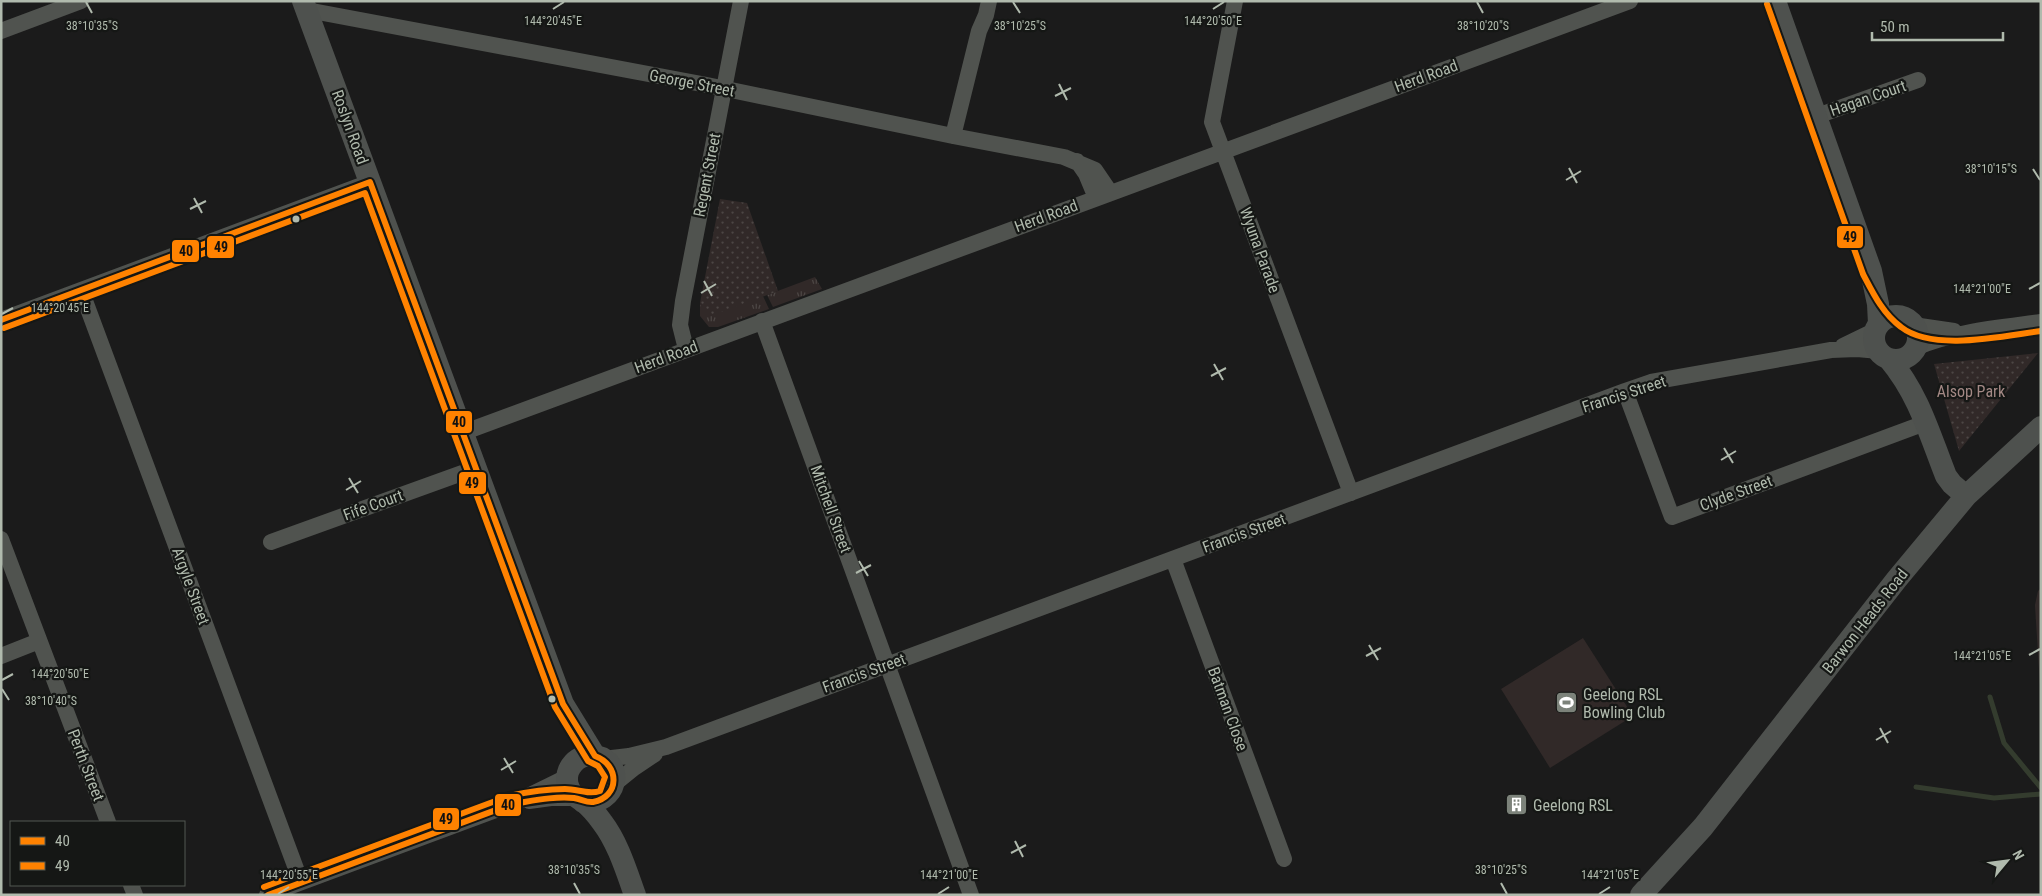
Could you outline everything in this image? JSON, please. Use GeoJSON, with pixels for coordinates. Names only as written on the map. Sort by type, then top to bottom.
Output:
{"type":"FeatureCollection","features":[{"type":"Feature","properties":{"kind":"street"},"geometry":{"type":"LineString","coordinates":[[1,31],[81,1]]}},
{"type":"Feature","properties":{"kind":"street","name":"Regent Street"},"geometry":{"type":"LineString","coordinates":[[686,349],[680,325],[683,301],[741,1]]}},
{"type":"Feature","properties":{"kind":"street"},"geometry":{"type":"LineString","coordinates":[[953,136],[979,31],[989,1]]}},
{"type":"Feature","properties":{"kind":"street","name":"Wyuna Parade"},"geometry":{"type":"LineString","coordinates":[[1235,1],[1212,122],[1351,493]]}},
{"type":"Feature","properties":{"kind":"street","name":"Herd Road"},"geometry":{"type":"LineString","coordinates":[[462,432],[1630,1]]}},
{"type":"Feature","properties":{"kind":"street"},"geometry":{"type":"LineString","coordinates":[[1775,1],[1871,270],[1878,304],[1881,341],[1917,399],[1946,476],[1966,496]]}},
{"type":"Feature","properties":{"kind":"street","name":"George Street"},"geometry":{"type":"LineString","coordinates":[[305,6],[953,136],[1064,156],[1095,170],[1103,195]]}},
{"type":"Feature","properties":{"kind":"street","name":"Roslyn Road"},"geometry":{"type":"LineString","coordinates":[[305,6],[564,704],[599,757],[613,771],[612,818],[619,852],[635,895]]}},
{"type":"Feature","properties":{"kind":"street","name":"Hagan Court"},"geometry":{"type":"LineString","coordinates":[[1817,116],[1918,80]]}},
{"type":"Feature","properties":{"kind":"street"},"geometry":{"type":"LineString","coordinates":[[1,320],[370,182]]}},
{"type":"Feature","properties":{"kind":"street"},"geometry":{"type":"LineString","coordinates":[[1871,270],[1888,301],[1908,321],[1918,338],[1914,349],[1912,371],[1917,399]]}},
{"type":"Feature","properties":{"kind":"street","name":"Argyle Street"},"geometry":{"type":"LineString","coordinates":[[81,290],[301,882]]}},
{"type":"Feature","properties":{"kind":"street"},"geometry":{"type":"LineString","coordinates":[[1881,341],[1890,317],[1931,329],[1964,332]]}},
{"type":"Feature","properties":{"kind":"street","name":"Mitchell Street"},"geometry":{"type":"LineString","coordinates":[[762,322],[971,895]]}},
{"type":"Feature","properties":{"kind":"street"},"geometry":{"type":"LineString","coordinates":[[1881,341],[1902,359],[1914,349],[1934,340],[1964,332],[2041,322]]}},
{"type":"Feature","properties":{"kind":"street","name":"Francis Street"},"geometry":{"type":"LineString","coordinates":[[599,757],[629,756],[666,747],[1652,382],[1831,350],[1856,341],[1881,341]]}},
{"type":"Feature","properties":{"kind":"street","name":"Clyde Street"},"geometry":{"type":"LineString","coordinates":[[1625,391],[1672,517],[1926,423]]}},
{"type":"Feature","properties":{"kind":"street","name":"Barwon Heads Road"},"geometry":{"type":"LineString","coordinates":[[1641,895],[1703,827],[1897,579],[1966,496],[2041,427]]}},
{"type":"Feature","properties":{"kind":"street","name":"Fife Court"},"geometry":{"type":"LineString","coordinates":[[272,542],[476,468]]}},
{"type":"Feature","properties":{"kind":"street","name":"Perth Street"},"geometry":{"type":"LineString","coordinates":[[1,539],[108,821]]}},
{"type":"Feature","properties":{"kind":"street","name":"Batman Close"},"geometry":{"type":"LineString","coordinates":[[1173,559],[1284,859]]}},
{"type":"Feature","properties":{"kind":"street"},"geometry":{"type":"LineString","coordinates":[[1,656],[39,641]]}},
{"type":"Feature","properties":{"kind":"street","name":"Roslyn Road"},"geometry":{"type":"LineString","coordinates":[[564,704],[571,792],[602,822],[619,852]]}},
{"type":"Feature","properties":{"kind":"street","name":"Francis Street"},"geometry":{"type":"LineString","coordinates":[[612,789],[634,768],[666,747]]}},
{"type":"Feature","properties":{"kind":"street"},"geometry":{"type":"LineString","coordinates":[[267,895],[512,804],[570,770],[583,756],[599,757]]}},
{"type":"Feature","properties":{"kind":"street"},"geometry":{"type":"LineString","coordinates":[[512,804],[551,798],[580,800],[591,803],[599,801],[612,789]]}},
{"type":"Feature","properties":{"kind":"street","name":"Barwon Heads Road"},"geometry":{"type":"LineString","coordinates":[[1662,895],[1703,827]]}},
{"type":"Feature","properties":{"kind":"green space"},"geometry":{"type":"Polygon","coordinates":[[[720,199],[747,203],[778,291],[710,316],[700,303],[720,199]]]}},
{"type":"Feature","properties":{"kind":"green space"},"geometry":{"type":"Polygon","coordinates":[[[815,277],[822,289],[773,307],[767,295],[815,277]]]}},
{"type":"Feature","properties":{"kind":"green space"},"geometry":{"type":"Polygon","coordinates":[[[763,296],[769,309],[718,327],[709,327],[700,316],[700,303],[711,315],[763,296]]]}},
{"type":"Feature","properties":{"kind":"green space","name":"Alsop Park"},"geometry":{"type":"Polygon","coordinates":[[[2038,353],[1959,451],[1934,364],[2038,353]]]}},
{"type":"Feature","properties":{"kind":"green space"},"geometry":{"type":"Polygon","coordinates":[[[2041,588],[2041,701],[2035,605],[2038,591],[2041,588]]]}},
{"type":"Feature","properties":{"kind":"green space","name":"Geelong RSL Bowling Club"},"geometry":{"type":"Polygon","coordinates":[[[1583,638],[1633,716],[1550,768],[1501,689],[1583,638]]]}},
{"type":"Feature","properties":{"kind":"waterway"},"geometry":{"type":"LineString","coordinates":[[1990,697],[2004,743],[2041,788]]}},
{"type":"Feature","properties":{"kind":"waterway"},"geometry":{"type":"LineString","coordinates":[[1916,787],[1994,798],[2041,794]]}},
{"type":"Feature","properties":{"kind":"transit line","name":"49"},"geometry":{"type":"LineString","coordinates":[[1767,4],[1863,274],[1879,303],[1889,316],[1901,327],[1915,335],[1949,341],[1988,339],[2041,331]]}},
{"type":"Feature","properties":{"kind":"transit line","name":"40"},"geometry":{"type":"LineString","coordinates":[[1,320],[370,182]]}},
{"type":"Feature","properties":{"kind":"transit line","name":"40"},"geometry":{"type":"LineString","coordinates":[[268,895],[512,804],[558,798],[574,798],[593,802],[602,799],[608,794],[614,780],[609,766],[595,756],[563,704],[370,182]]}},
{"type":"Feature","properties":{"kind":"transit line","name":"49"},"geometry":{"type":"LineString","coordinates":[[4,328],[365,193],[555,707],[588,761],[598,766],[605,777],[600,791],[558,789],[509,796],[264,887]]}},
{"type":"Feature","properties":{"kind":"place","name":"Geelong RSL Bowling Club"},"geometry":{"type":"Point","coordinates":[1567,703]}},
{"type":"Feature","properties":{"kind":"place","name":"Geelong RSL"},"geometry":{"type":"Point","coordinates":[1517,805]}}]}
